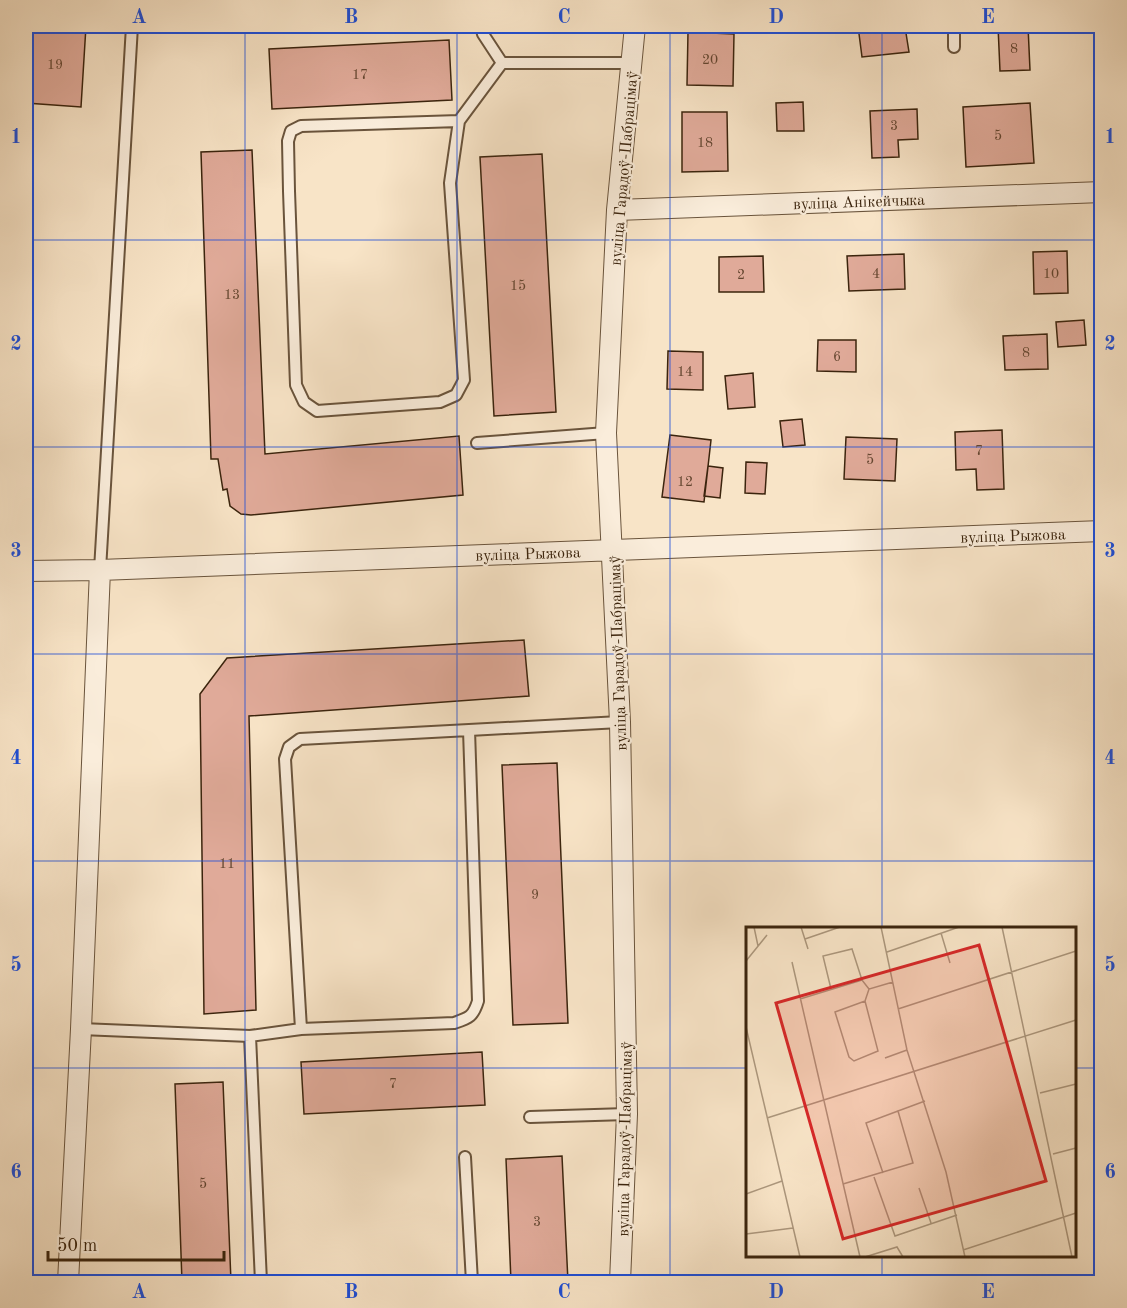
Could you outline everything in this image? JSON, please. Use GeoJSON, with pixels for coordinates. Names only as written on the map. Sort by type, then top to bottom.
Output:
{"type":"FeatureCollection","features":[{"type":"Feature","properties":{"kind":"street","name":"вуліца Гарадоў-Пабрацімаў"},"geometry":{"type":"LineString","coordinates":[[620,1282],[627,1114],[620,722],[606,434],[617,210],[635,26]]}},
{"type":"Feature","properties":{"kind":"street","name":"вуліца Анікейчыка"},"geometry":{"type":"LineString","coordinates":[[617,210],[1101,192]]}},
{"type":"Feature","properties":{"kind":"street","name":"вуліца Рыжова"},"geometry":{"type":"LineString","coordinates":[[26,571],[1101,531]]}},
{"type":"Feature","properties":{"kind":"street"},"geometry":{"type":"LineString","coordinates":[[68,1282],[100,570]]}},
{"type":"Feature","properties":{"kind":"lane"},"geometry":{"type":"LineString","coordinates":[[100,570],[132,26]]}},
{"type":"Feature","properties":{"kind":"lane"},"geometry":{"type":"LineString","coordinates":[[481,26],[502,63]]}},
{"type":"Feature","properties":{"kind":"lane"},"geometry":{"type":"LineString","coordinates":[[954,26],[954,47]]}},
{"type":"Feature","properties":{"kind":"lane"},"geometry":{"type":"LineString","coordinates":[[502,63],[632,63]]}},
{"type":"Feature","properties":{"kind":"lane"},"geometry":{"type":"LineString","coordinates":[[459,121],[301,126],[291,131],[288,141],[296,385],[303,402],[317,411],[440,402],[456,395],[464,380],[450,183],[459,121],[502,63]]}},
{"type":"Feature","properties":{"kind":"lane"},"geometry":{"type":"LineString","coordinates":[[477,443],[606,434]]}},
{"type":"Feature","properties":{"kind":"lane"},"geometry":{"type":"LineString","coordinates":[[301,1029],[285,759],[289,747],[300,739],[620,722]]}},
{"type":"Feature","properties":{"kind":"lane"},"geometry":{"type":"LineString","coordinates":[[81,1029],[250,1036],[301,1029],[454,1023],[468,1018],[474,1013],[478,1001],[469,730]]}},
{"type":"Feature","properties":{"kind":"lane"},"geometry":{"type":"LineString","coordinates":[[250,1036],[261,1282]]}},
{"type":"Feature","properties":{"kind":"lane"},"geometry":{"type":"LineString","coordinates":[[530,1116],[627,1114]]}},
{"type":"Feature","properties":{"kind":"lane"},"geometry":{"type":"LineString","coordinates":[[465,1157],[472,1282]]}},
{"type":"Feature","properties":{"kind":"building"},"geometry":{"type":"Polygon","coordinates":[[[26,26],[86,26],[81,107],[26,103],[26,26]]]}},
{"type":"Feature","properties":{"kind":"building"},"geometry":{"type":"Polygon","coordinates":[[[858,26],[905,27],[909,52],[862,57],[858,26]]]}},
{"type":"Feature","properties":{"kind":"building"},"geometry":{"type":"Polygon","coordinates":[[[998,26],[1028,26],[1030,70],[1000,71],[998,26]]]}},
{"type":"Feature","properties":{"kind":"building"},"geometry":{"type":"Polygon","coordinates":[[[688,32],[734,34],[733,86],[687,85],[688,32]]]}},
{"type":"Feature","properties":{"kind":"building"},"geometry":{"type":"Polygon","coordinates":[[[449,40],[452,100],[272,109],[269,49],[449,40]]]}},
{"type":"Feature","properties":{"kind":"building"},"geometry":{"type":"Polygon","coordinates":[[[803,102],[804,131],[777,131],[776,103],[803,102]]]}},
{"type":"Feature","properties":{"kind":"building"},"geometry":{"type":"Polygon","coordinates":[[[1030,103],[1034,163],[966,167],[963,107],[1030,103]]]}},
{"type":"Feature","properties":{"kind":"building"},"geometry":{"type":"Polygon","coordinates":[[[917,109],[918,139],[898,140],[899,157],[872,158],[870,111],[917,109]]]}},
{"type":"Feature","properties":{"kind":"building"},"geometry":{"type":"Polygon","coordinates":[[[682,112],[727,112],[728,171],[682,172],[682,112]]]}},
{"type":"Feature","properties":{"kind":"building"},"geometry":{"type":"Polygon","coordinates":[[[252,150],[265,454],[459,436],[463,495],[251,515],[241,514],[230,506],[227,489],[223,490],[218,459],[211,459],[201,152],[252,150]]]}},
{"type":"Feature","properties":{"kind":"building"},"geometry":{"type":"Polygon","coordinates":[[[542,154],[556,412],[494,416],[480,157],[542,154]]]}},
{"type":"Feature","properties":{"kind":"building"},"geometry":{"type":"Polygon","coordinates":[[[1067,251],[1068,293],[1034,294],[1033,252],[1067,251]]]}},
{"type":"Feature","properties":{"kind":"building"},"geometry":{"type":"Polygon","coordinates":[[[904,254],[905,289],[849,291],[847,256],[904,254]]]}},
{"type":"Feature","properties":{"kind":"building"},"geometry":{"type":"Polygon","coordinates":[[[763,256],[764,292],[719,292],[719,257],[763,256]]]}},
{"type":"Feature","properties":{"kind":"building"},"geometry":{"type":"Polygon","coordinates":[[[1084,320],[1086,345],[1058,347],[1056,322],[1084,320]]]}},
{"type":"Feature","properties":{"kind":"building"},"geometry":{"type":"Polygon","coordinates":[[[1047,334],[1048,369],[1005,370],[1003,336],[1047,334]]]}},
{"type":"Feature","properties":{"kind":"building"},"geometry":{"type":"Polygon","coordinates":[[[818,340],[856,340],[856,372],[817,371],[818,340]]]}},
{"type":"Feature","properties":{"kind":"building"},"geometry":{"type":"Polygon","coordinates":[[[668,351],[703,352],[703,390],[667,389],[668,351]]]}},
{"type":"Feature","properties":{"kind":"building"},"geometry":{"type":"Polygon","coordinates":[[[753,373],[755,407],[728,409],[725,376],[753,373]]]}},
{"type":"Feature","properties":{"kind":"building"},"geometry":{"type":"Polygon","coordinates":[[[802,419],[805,445],[783,447],[780,421],[802,419]]]}},
{"type":"Feature","properties":{"kind":"building"},"geometry":{"type":"Polygon","coordinates":[[[1002,430],[1004,489],[977,490],[976,469],[956,470],[955,432],[1002,430]]]}},
{"type":"Feature","properties":{"kind":"building"},"geometry":{"type":"Polygon","coordinates":[[[670,435],[711,440],[704,502],[662,497],[670,435]]]}},
{"type":"Feature","properties":{"kind":"building"},"geometry":{"type":"Polygon","coordinates":[[[846,437],[897,439],[895,481],[844,479],[846,437]]]}},
{"type":"Feature","properties":{"kind":"building"},"geometry":{"type":"Polygon","coordinates":[[[746,462],[767,463],[765,494],[745,493],[746,462]]]}},
{"type":"Feature","properties":{"kind":"building"},"geometry":{"type":"Polygon","coordinates":[[[708,466],[723,468],[720,498],[704,496],[708,466]]]}},
{"type":"Feature","properties":{"kind":"building"},"geometry":{"type":"Polygon","coordinates":[[[524,640],[529,696],[249,716],[256,1010],[204,1014],[200,694],[227,658],[524,640]]]}},
{"type":"Feature","properties":{"kind":"building"},"geometry":{"type":"Polygon","coordinates":[[[557,763],[568,1023],[513,1025],[502,765],[557,763]]]}},
{"type":"Feature","properties":{"kind":"building"},"geometry":{"type":"Polygon","coordinates":[[[482,1052],[485,1105],[304,1114],[301,1062],[482,1052]]]}},
{"type":"Feature","properties":{"kind":"building"},"geometry":{"type":"Polygon","coordinates":[[[223,1082],[231,1282],[182,1282],[175,1084],[223,1082]]]}},
{"type":"Feature","properties":{"kind":"building"},"geometry":{"type":"Polygon","coordinates":[[[562,1156],[568,1282],[511,1282],[506,1159],[562,1156]]]}}]}
